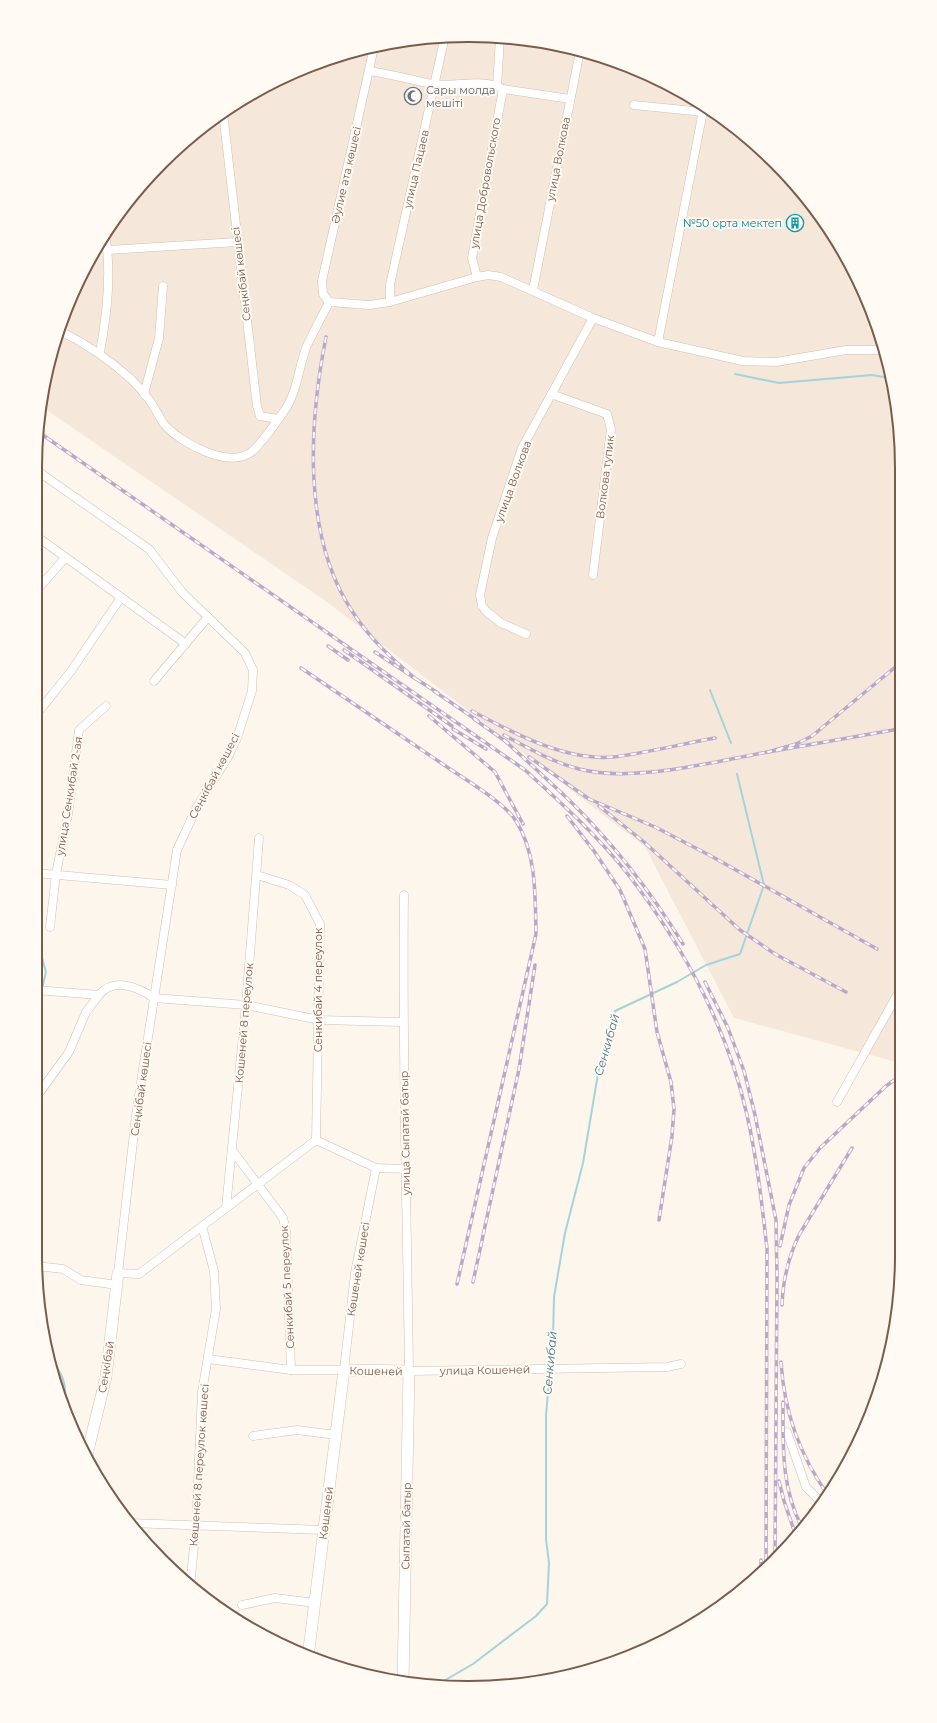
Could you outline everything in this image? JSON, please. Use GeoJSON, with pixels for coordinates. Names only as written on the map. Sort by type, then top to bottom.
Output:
{"type":"FeatureCollection","features":[{"type":"Feature","properties":{"kind":"street","name":"улица Пацаев"},"geometry":{"type":"LineString","coordinates":[[390,302],[390,285],[444,43]]}},
{"type":"Feature","properties":{"kind":"street","name":"улица Добровольского"},"geometry":{"type":"LineString","coordinates":[[477,277],[472,258],[500,88],[500,43]]}},
{"type":"Feature","properties":{"kind":"street","name":"Әулие ата көшесі"},"geometry":{"type":"LineString","coordinates":[[329,302],[323,294],[322,281],[373,53]]}},
{"type":"Feature","properties":{"kind":"street","name":"улица Волкова"},"geometry":{"type":"LineString","coordinates":[[534,290],[579,57]]}},
{"type":"Feature","properties":{"kind":"street"},"geometry":{"type":"LineString","coordinates":[[369,71],[435,84],[470,83],[570,99]]}},
{"type":"Feature","properties":{"kind":"street"},"geometry":{"type":"LineString","coordinates":[[634,105],[697,109]]}},
{"type":"Feature","properties":{"kind":"street"},"geometry":{"type":"LineString","coordinates":[[658,342],[702,112]]}},
{"type":"Feature","properties":{"kind":"street","name":"Сеңкібай көшесі"},"geometry":{"type":"LineString","coordinates":[[224,120],[257,406],[260,416],[278,419]]}},
{"type":"Feature","properties":{"kind":"street"},"geometry":{"type":"LineString","coordinates":[[108,250],[237,242]]}},
{"type":"Feature","properties":{"kind":"street"},"geometry":{"type":"LineString","coordinates":[[100,352],[106,321],[108,250],[107,243]]}},
{"type":"Feature","properties":{"kind":"street"},"geometry":{"type":"LineString","coordinates":[[64,333],[100,352],[133,381],[144,394],[164,425],[202,452],[217,456],[240,456],[249,453],[256,448],[278,419],[294,393],[306,348],[329,302],[369,306],[390,302],[488,275],[501,277],[534,290],[593,318],[658,342],[743,361],[776,362],[846,350],[878,350]]}},
{"type":"Feature","properties":{"kind":"street"},"geometry":{"type":"LineString","coordinates":[[144,394],[159,338],[163,286]]}},
{"type":"Feature","properties":{"kind":"street","name":"улица Волкова"},"geometry":{"type":"LineString","coordinates":[[526,634],[501,623],[482,606],[480,595],[492,538],[522,448],[593,318]]}},
{"type":"Feature","properties":{"kind":"street","name":"Волкова тупик"},"geometry":{"type":"LineString","coordinates":[[551,394],[607,414],[611,429],[594,575]]}},
{"type":"Feature","properties":{"kind":"street","name":"Сеңкібай көшесі"},"geometry":{"type":"LineString","coordinates":[[42,474],[149,548],[182,592],[245,653],[253,670],[252,691],[237,738],[228,756],[197,806],[177,850],[136,1115],[118,1273]]}},
{"type":"Feature","properties":{"kind":"street"},"geometry":{"type":"LineString","coordinates":[[42,541],[120,599],[186,644]]}},
{"type":"Feature","properties":{"kind":"street"},"geometry":{"type":"LineString","coordinates":[[42,583],[65,558]]}},
{"type":"Feature","properties":{"kind":"street"},"geometry":{"type":"LineString","coordinates":[[42,707],[71,671],[120,599]]}},
{"type":"Feature","properties":{"kind":"street"},"geometry":{"type":"LineString","coordinates":[[154,681],[208,617]]}},
{"type":"Feature","properties":{"kind":"street","name":"улица Сенкибай 2-ая"},"geometry":{"type":"LineString","coordinates":[[50,927],[56,874],[68,814],[79,730],[106,706]]}},
{"type":"Feature","properties":{"kind":"street","name":"Кошеней 8 переулок"},"geometry":{"type":"LineString","coordinates":[[226,1208],[246,1005],[259,838]]}},
{"type":"Feature","properties":{"kind":"street"},"geometry":{"type":"LineString","coordinates":[[42,873],[172,886]]}},
{"type":"Feature","properties":{"kind":"street","name":"Сенкибай 4 переулок"},"geometry":{"type":"LineString","coordinates":[[257,875],[289,885],[305,895],[320,924],[316,1140]]}},
{"type":"Feature","properties":{"kind":"street","name":"улица Сыпатай батыр"},"geometry":{"type":"LineString","coordinates":[[404,895],[402,1022],[407,1169],[409,1371]]}},
{"type":"Feature","properties":{"kind":"street"},"geometry":{"type":"LineString","coordinates":[[42,1089],[69,1052],[86,1012],[105,989],[113,985],[124,985],[142,990],[154,998],[246,1005],[319,1020],[402,1022]]}},
{"type":"Feature","properties":{"kind":"street"},"geometry":{"type":"LineString","coordinates":[[42,991],[99,995]]}},
{"type":"Feature","properties":{"kind":"street"},"geometry":{"type":"LineString","coordinates":[[836,1102],[895,999]]}},
{"type":"Feature","properties":{"kind":"street"},"geometry":{"type":"LineString","coordinates":[[118,1273],[139,1274],[316,1140],[376,1168],[407,1169]]}},
{"type":"Feature","properties":{"kind":"street","name":"Сенкибай 5 переулок"},"geometry":{"type":"LineString","coordinates":[[232,1150],[256,1185],[283,1218],[286,1231],[292,1370]]}},
{"type":"Feature","properties":{"kind":"street","name":"Көшеней көшесі"},"geometry":{"type":"LineString","coordinates":[[344,1370],[355,1273],[376,1168]]}},
{"type":"Feature","properties":{"kind":"street","name":"Көшеней 8 переулок көшесі"},"geometry":{"type":"LineString","coordinates":[[191,1578],[196,1526],[202,1392],[216,1309],[214,1278],[202,1226]]}},
{"type":"Feature","properties":{"kind":"street"},"geometry":{"type":"LineString","coordinates":[[42,1267],[63,1270],[81,1280],[117,1285]]}},
{"type":"Feature","properties":{"kind":"street","name":"Сеңкібай"},"geometry":{"type":"LineString","coordinates":[[89,1448],[106,1377],[118,1273]]}},
{"type":"Feature","properties":{"kind":"street"},"geometry":{"type":"LineString","coordinates":[[208,1359],[292,1370],[344,1370]]}},
{"type":"Feature","properties":{"kind":"street","name":"улица Кошеней"},"geometry":{"type":"LineString","coordinates":[[409,1371],[667,1367],[681,1364]]}},
{"type":"Feature","properties":{"kind":"street","name":"Кошеней"},"geometry":{"type":"LineString","coordinates":[[344,1370],[409,1371]]}},
{"type":"Feature","properties":{"kind":"street","name":"Көшеней"},"geometry":{"type":"LineString","coordinates":[[309,1650],[344,1370]]}},
{"type":"Feature","properties":{"kind":"street","name":"Сыпатай батыр"},"geometry":{"type":"LineString","coordinates":[[403,1676],[409,1371]]}},
{"type":"Feature","properties":{"kind":"street"},"geometry":{"type":"LineString","coordinates":[[253,1436],[297,1430],[336,1436]]}},
{"type":"Feature","properties":{"kind":"street"},"geometry":{"type":"LineString","coordinates":[[787,1432],[806,1487],[817,1499]]}},
{"type":"Feature","properties":{"kind":"street"},"geometry":{"type":"LineString","coordinates":[[138,1523],[324,1530]]}},
{"type":"Feature","properties":{"kind":"street"},"geometry":{"type":"LineString","coordinates":[[242,1605],[274,1598],[315,1603]]}},
{"type":"Feature","properties":{"kind":"shaded area"},"geometry":{"type":"Polygon","coordinates":[[[441,43],[496,43],[524,46],[552,50],[606,65],[632,74],[682,99],[728,130],[750,148],[789,187],[807,209],[838,255],[863,305],[887,385],[894,441],[895,468],[895,1062],[734,1018],[645,847],[327,602],[46,410],[50,385],[57,358],[74,305],[99,255],[130,209],[148,187],[187,148],[209,130],[255,99],[280,86],[305,74],[358,57],[385,50],[441,43]]]}},
{"type":"Feature","properties":{"kind":"waterway"},"geometry":{"type":"LineString","coordinates":[[735,374],[779,383],[872,375],[885,377]]}},
{"type":"Feature","properties":{"kind":"waterway"},"geometry":{"type":"LineString","coordinates":[[710,690],[731,743]]}},
{"type":"Feature","properties":{"kind":"waterway","name":"Сенкибай"},"geometry":{"type":"LineString","coordinates":[[550,1367],[553,1338],[554,1297],[565,1233],[583,1163],[599,1068],[615,1011],[677,982],[706,965],[740,954],[764,885],[737,774]]}},
{"type":"Feature","properties":{"kind":"waterway"},"geometry":{"type":"LineString","coordinates":[[42,957],[46,972],[42,989]]}},
{"type":"Feature","properties":{"kind":"waterway"},"geometry":{"type":"LineString","coordinates":[[58,1370],[65,1385],[65,1392]]}},
{"type":"Feature","properties":{"kind":"waterway","name":"Сенкибай"},"geometry":{"type":"LineString","coordinates":[[445,1680],[473,1664],[536,1616],[547,1604],[549,1563],[546,1539],[546,1415],[550,1371]]}},
{"type":"Feature","properties":{"kind":"railway"},"geometry":{"type":"LineString","coordinates":[[326,337],[320,370],[314,441],[314,478],[317,514],[324,548],[336,581],[359,621],[381,648],[416,679],[375,652]]}},
{"type":"Feature","properties":{"kind":"railway"},"geometry":{"type":"LineString","coordinates":[[44,436],[525,770],[578,819],[603,845],[627,873],[666,928],[684,957],[715,1018],[728,1050],[751,1132],[767,1249],[766,1560]]}},
{"type":"Feature","properties":{"kind":"railway"},"geometry":{"type":"LineString","coordinates":[[328,646],[348,660]]}},
{"type":"Feature","properties":{"kind":"railway"},"geometry":{"type":"LineString","coordinates":[[344,650],[452,726]]}},
{"type":"Feature","properties":{"kind":"railway"},"geometry":{"type":"LineString","coordinates":[[895,667],[812,736],[796,744],[768,752],[895,730]]}},
{"type":"Feature","properties":{"kind":"railway"},"geometry":{"type":"LineString","coordinates":[[301,668],[494,799],[511,814],[516,821],[528,847],[534,876],[536,934],[457,1284]]}},
{"type":"Feature","properties":{"kind":"railway"},"geometry":{"type":"LineString","coordinates":[[416,679],[438,693]]}},
{"type":"Feature","properties":{"kind":"railway"},"geometry":{"type":"LineString","coordinates":[[434,691],[478,721]]}},
{"type":"Feature","properties":{"kind":"railway"},"geometry":{"type":"LineString","coordinates":[[472,711],[540,744],[576,755],[613,757],[715,738]]}},
{"type":"Feature","properties":{"kind":"railway"},"geometry":{"type":"LineString","coordinates":[[429,716],[495,772],[523,824]]}},
{"type":"Feature","properties":{"kind":"railway"},"geometry":{"type":"LineString","coordinates":[[474,719],[508,743]]}},
{"type":"Feature","properties":{"kind":"railway"},"geometry":{"type":"LineString","coordinates":[[453,729],[486,749]]}},
{"type":"Feature","properties":{"kind":"railway"},"geometry":{"type":"LineString","coordinates":[[504,735],[559,763],[579,769],[601,773],[624,774],[673,770],[768,752]]}},
{"type":"Feature","properties":{"kind":"railway"},"geometry":{"type":"LineString","coordinates":[[504,740],[569,800],[601,833],[644,887],[683,944]]}},
{"type":"Feature","properties":{"kind":"railway"},"geometry":{"type":"LineString","coordinates":[[529,757],[589,799],[655,827],[711,856],[877,949]]}},
{"type":"Feature","properties":{"kind":"railway"},"geometry":{"type":"LineString","coordinates":[[599,806],[644,842],[740,930],[775,954],[846,992]]}},
{"type":"Feature","properties":{"kind":"railway"},"geometry":{"type":"LineString","coordinates":[[567,816],[594,851],[620,890],[645,949],[657,1032],[671,1082],[674,1109],[672,1136],[659,1220]]}},
{"type":"Feature","properties":{"kind":"railway"},"geometry":{"type":"LineString","coordinates":[[473,1282],[519,1069],[535,965]]}},
{"type":"Feature","properties":{"kind":"railway"},"geometry":{"type":"LineString","coordinates":[[705,982],[728,1028],[744,1071],[755,1115],[776,1220],[775,1551]]}},
{"type":"Feature","properties":{"kind":"railway"},"geometry":{"type":"LineString","coordinates":[[780,1246],[789,1205],[804,1168],[820,1148],[886,1086],[895,1080]]}},
{"type":"Feature","properties":{"kind":"railway"},"geometry":{"type":"LineString","coordinates":[[782,1305],[787,1269],[799,1235],[852,1148]]}},
{"type":"Feature","properties":{"kind":"railway"},"geometry":{"type":"LineString","coordinates":[[781,1362],[786,1398],[795,1432],[809,1465],[824,1489]]}},
{"type":"Feature","properties":{"kind":"railway"},"geometry":{"type":"LineString","coordinates":[[783,1402],[783,1434],[787,1483],[800,1523]]}},
{"type":"Feature","properties":{"kind":"railway"},"geometry":{"type":"LineString","coordinates":[[779,1481],[794,1530]]}},
{"type":"Feature","properties":{"kind":"railway"},"geometry":{"type":"LineString","coordinates":[[761,1560],[761,1565]]}},
{"type":"Feature","properties":{"kind":"place","name":"Сары молда мешіті"},"geometry":{"type":"Point","coordinates":[413,96]}},
{"type":"Feature","properties":{"kind":"place","name":"№50 орта мектеп"},"geometry":{"type":"Point","coordinates":[795,223]}}]}
